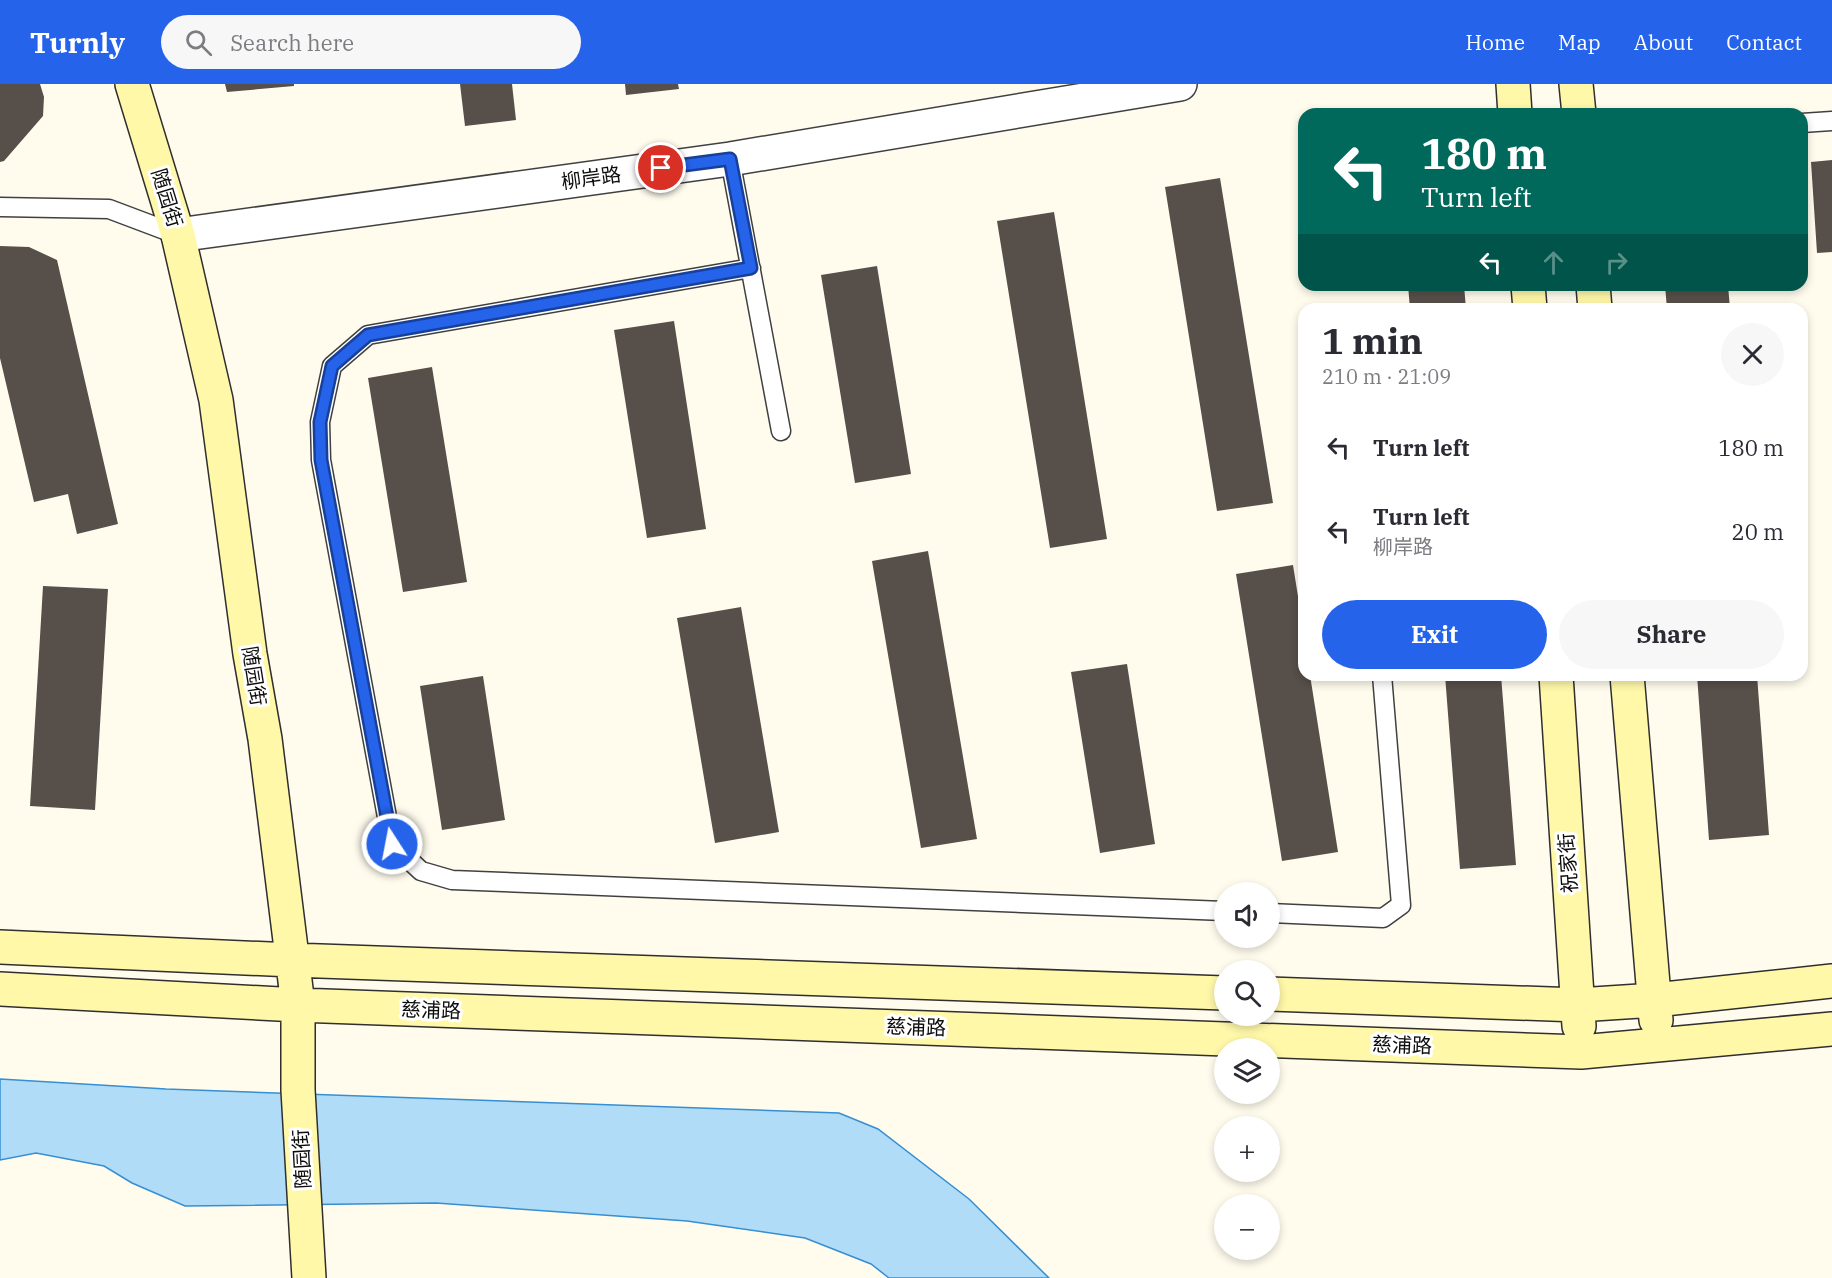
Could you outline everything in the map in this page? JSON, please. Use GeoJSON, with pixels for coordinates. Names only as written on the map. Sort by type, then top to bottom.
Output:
{"type":"FeatureCollection","features":[{"type":"Feature","properties":{"kind":"street","name":"随园街"},"geometry":{"type":"LineString","coordinates":[[132,84],[178,235],[216,400],[250,654],[265,739],[298,1005],[298,1090],[309,1278]]}},
{"type":"Feature","properties":{"kind":"street","name":"柳岸路"},"geometry":{"type":"LineString","coordinates":[[178,235],[730,159],[1180,84]]}},
{"type":"Feature","properties":{"kind":"street"},"geometry":{"type":"LineString","coordinates":[[1513,84],[1515,108]]}},
{"type":"Feature","properties":{"kind":"street"},"geometry":{"type":"LineString","coordinates":[[1576,84],[1578,108]]}},
{"type":"Feature","properties":{"kind":"street","name":"祝家街"},"geometry":{"type":"LineString","coordinates":[[1556,681],[1581,1052]]}},
{"type":"Feature","properties":{"kind":"street"},"geometry":{"type":"LineString","coordinates":[[1628,681],[1658,1046]]}},
{"type":"Feature","properties":{"kind":"street"},"geometry":{"type":"LineString","coordinates":[[0,948],[1214,993]]}},
{"type":"Feature","properties":{"kind":"street"},"geometry":{"type":"LineString","coordinates":[[1280,994],[1578,1005],[1655,1000],[1832,981]]}},
{"type":"Feature","properties":{"kind":"street","name":"慈浦路"},"geometry":{"type":"LineString","coordinates":[[0,989],[298,1005],[1581,1052],[1832,1029]]}},
{"type":"Feature","properties":{"kind":"lane"},"geometry":{"type":"LineString","coordinates":[[1808,123],[1832,121]]}},
{"type":"Feature","properties":{"kind":"lane"},"geometry":{"type":"LineString","coordinates":[[730,159],[781,431]]}},
{"type":"Feature","properties":{"kind":"lane"},"geometry":{"type":"LineString","coordinates":[[0,207],[109,209],[178,235]]}},
{"type":"Feature","properties":{"kind":"lane"},"geometry":{"type":"LineString","coordinates":[[751,268],[368,335],[332,366],[320,422],[321,460],[392,844],[421,871],[452,880],[1214,912]]}},
{"type":"Feature","properties":{"kind":"lane"},"geometry":{"type":"LineString","coordinates":[[1280,913],[1383,918],[1401,905],[1382,681]]}},
{"type":"Feature","properties":{"kind":"water"},"geometry":{"type":"Polygon","coordinates":[[[0,1079],[166,1089],[839,1113],[878,1129],[969,1199],[1049,1278],[889,1278],[871,1264],[805,1238],[687,1221],[436,1203],[185,1206],[132,1183],[104,1166],[36,1153],[0,1160],[0,1079]]]}},
{"type":"Feature","properties":{"kind":"building"},"geometry":{"type":"Polygon","coordinates":[[[0,84],[40,84],[44,97],[43,116],[4,161],[0,162],[0,84]]]}},
{"type":"Feature","properties":{"kind":"building"},"geometry":{"type":"Polygon","coordinates":[[[225,84],[294,84],[294,86],[227,92],[225,84]]]}},
{"type":"Feature","properties":{"kind":"building"},"geometry":{"type":"Polygon","coordinates":[[[460,84],[512,84],[516,120],[465,126],[460,84]]]}},
{"type":"Feature","properties":{"kind":"building"},"geometry":{"type":"Polygon","coordinates":[[[625,84],[678,84],[679,89],[626,95],[625,84]]]}},
{"type":"Feature","properties":{"kind":"building"},"geometry":{"type":"Polygon","coordinates":[[[1832,160],[1832,252],[1817,253],[1811,162],[1832,160]]]}},
{"type":"Feature","properties":{"kind":"building"},"geometry":{"type":"Polygon","coordinates":[[[1220,178],[1273,503],[1217,511],[1165,187],[1220,178]]]}},
{"type":"Feature","properties":{"kind":"building"},"geometry":{"type":"Polygon","coordinates":[[[1054,212],[1107,539],[1050,548],[997,221],[1054,212]]]}},
{"type":"Feature","properties":{"kind":"building"},"geometry":{"type":"Polygon","coordinates":[[[0,246],[29,247],[57,260],[118,524],[77,534],[68,494],[34,502],[0,358],[0,246]]]}},
{"type":"Feature","properties":{"kind":"building"},"geometry":{"type":"Polygon","coordinates":[[[877,266],[911,474],[855,483],[821,275],[877,266]]]}},
{"type":"Feature","properties":{"kind":"building"},"geometry":{"type":"Polygon","coordinates":[[[1408,291],[1464,291],[1466,303],[1410,303],[1408,291]]]}},
{"type":"Feature","properties":{"kind":"building"},"geometry":{"type":"Polygon","coordinates":[[[1666,291],[1728,291],[1730,303],[1666,303],[1666,291]]]}},
{"type":"Feature","properties":{"kind":"building"},"geometry":{"type":"Polygon","coordinates":[[[674,321],[706,529],[647,538],[614,330],[674,321]]]}},
{"type":"Feature","properties":{"kind":"building"},"geometry":{"type":"Polygon","coordinates":[[[432,367],[467,582],[403,592],[368,378],[432,367]]]}},
{"type":"Feature","properties":{"kind":"building"},"geometry":{"type":"Polygon","coordinates":[[[928,551],[977,839],[921,848],[872,561],[928,551]]]}},
{"type":"Feature","properties":{"kind":"building"},"geometry":{"type":"Polygon","coordinates":[[[1293,565],[1298,596],[1298,681],[1311,681],[1338,852],[1282,861],[1236,574],[1293,565]]]}},
{"type":"Feature","properties":{"kind":"building"},"geometry":{"type":"Polygon","coordinates":[[[43,586],[108,589],[95,810],[30,806],[43,586]]]}},
{"type":"Feature","properties":{"kind":"building"},"geometry":{"type":"Polygon","coordinates":[[[741,607],[779,832],[715,843],[677,618],[741,607]]]}},
{"type":"Feature","properties":{"kind":"building"},"geometry":{"type":"Polygon","coordinates":[[[1127,664],[1155,844],[1100,853],[1071,672],[1127,664]]]}},
{"type":"Feature","properties":{"kind":"building"},"geometry":{"type":"Polygon","coordinates":[[[483,676],[505,820],[442,830],[420,686],[483,676]]]}},
{"type":"Feature","properties":{"kind":"building"},"geometry":{"type":"Polygon","coordinates":[[[1445,681],[1501,681],[1516,865],[1460,869],[1445,681]]]}},
{"type":"Feature","properties":{"kind":"building"},"geometry":{"type":"Polygon","coordinates":[[[1697,681],[1757,681],[1769,835],[1709,840],[1697,681]]]}},
{"type":"Feature","properties":{"kind":"route"},"geometry":{"type":"LineString","coordinates":[[392,844],[321,460],[320,422],[332,366],[368,335],[751,268],[730,159],[661,168]]}}]}
